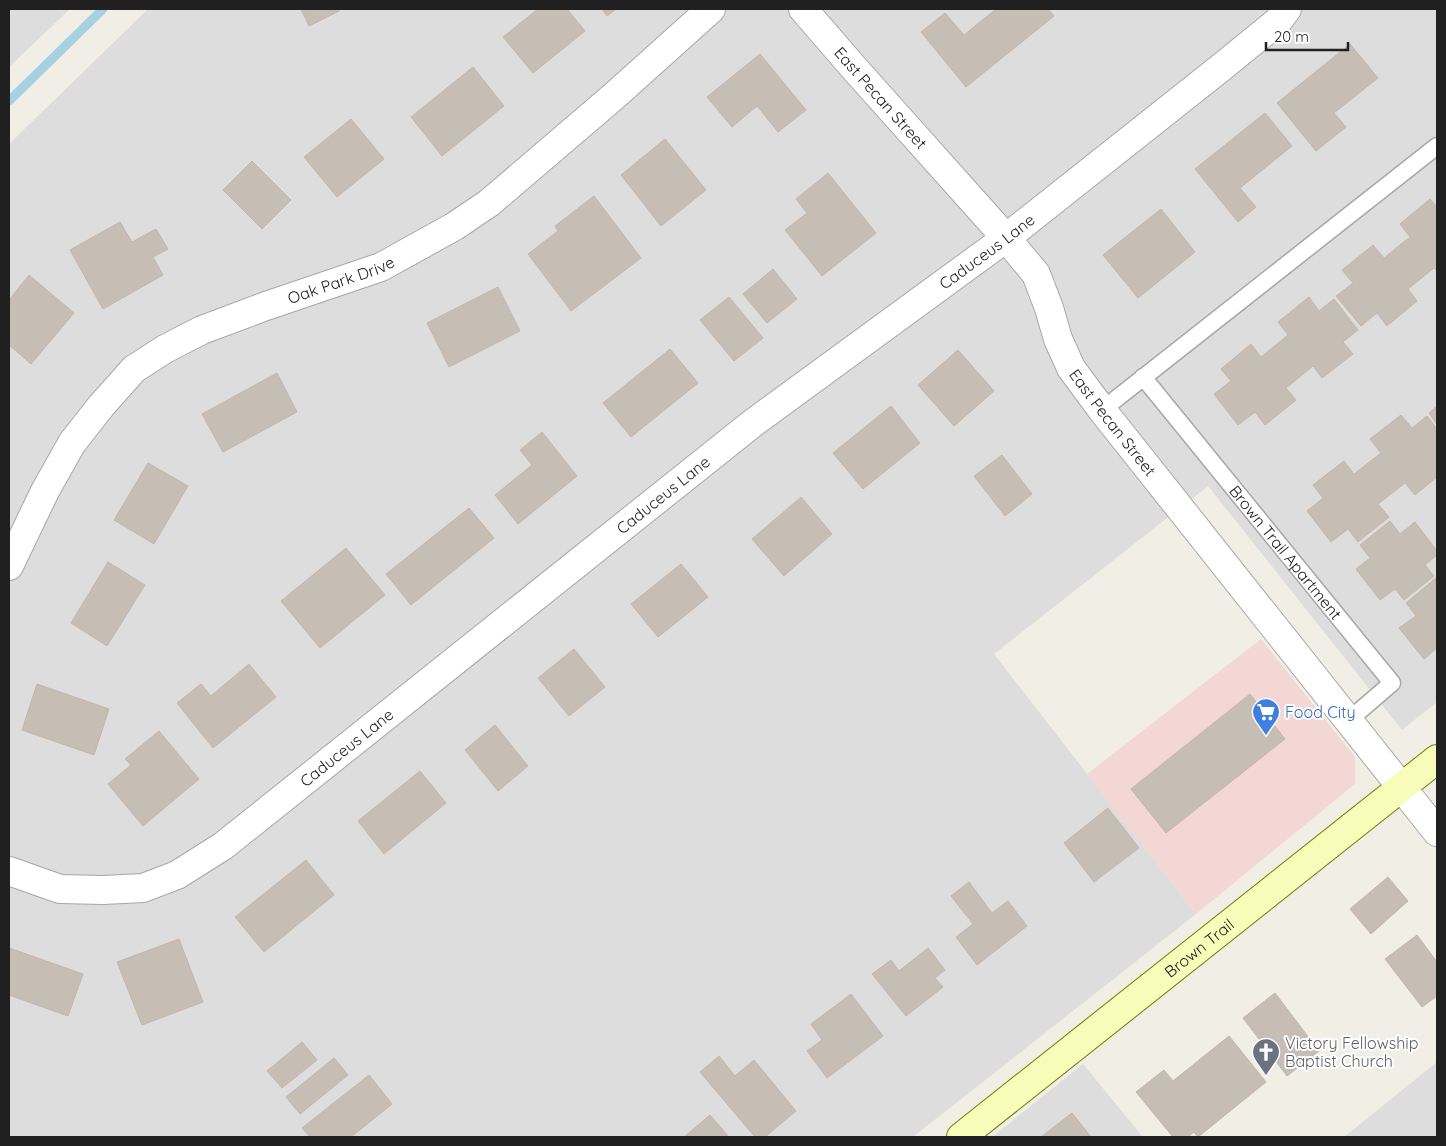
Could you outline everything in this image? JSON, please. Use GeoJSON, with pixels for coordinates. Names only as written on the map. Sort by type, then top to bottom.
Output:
{"type":"FeatureCollection","features":[{"type":"Feature","properties":{"kind":"main road","name":"Brown Trail"},"geometry":{"type":"LineString","coordinates":[[961,1137],[1437,760]]}},
{"type":"Feature","properties":{"kind":"street","name":"Oak Park Drive"},"geometry":{"type":"LineString","coordinates":[[9,566],[45,491],[72,443],[101,406],[134,369],[165,348],[202,330],[381,267],[455,226],[489,203],[613,97],[710,9]]}},
{"type":"Feature","properties":{"kind":"street","name":"East Pecan Street"},"geometry":{"type":"LineString","coordinates":[[803,9],[1036,274],[1058,339],[1072,368],[1102,410],[1437,832]]}},
{"type":"Feature","properties":{"kind":"street","name":"Caduceus Lane"},"geometry":{"type":"LineString","coordinates":[[9,871],[60,889],[103,890],[143,888],[177,875],[223,846],[753,423],[1006,238],[1271,27],[1287,9]]}},
{"type":"Feature","properties":{"kind":"lane"},"geometry":{"type":"LineString","coordinates":[[1102,410],[1437,146]]}},
{"type":"Feature","properties":{"kind":"lane","name":"Brown Trail Apartment"},"geometry":{"type":"LineString","coordinates":[[1143,377],[1392,684],[1349,720]]}},
{"type":"Feature","properties":{"kind":"shaded area"},"geometry":{"type":"Polygon","coordinates":[[[9,9],[70,9],[9,67],[9,9]]]}},
{"type":"Feature","properties":{"kind":"shaded area"},"geometry":{"type":"Polygon","coordinates":[[[148,9],[1437,9],[1437,702],[1402,730],[1208,486],[994,654],[1196,914],[913,1137],[9,1137],[9,144],[148,9]]]}},
{"type":"Feature","properties":{"kind":"shaded area"},"geometry":{"type":"Polygon","coordinates":[[[1261,639],[1355,757],[1355,784],[1196,914],[1087,774],[1261,639]]]}},
{"type":"Feature","properties":{"kind":"shaded area"},"geometry":{"type":"Polygon","coordinates":[[[1437,1062],[1437,1137],[1344,1137],[1437,1062]]]}},
{"type":"Feature","properties":{"kind":"shaded area"},"geometry":{"type":"Polygon","coordinates":[[[1083,1064],[1143,1137],[992,1137],[1083,1064]]]}},
{"type":"Feature","properties":{"kind":"building"},"geometry":{"type":"Polygon","coordinates":[[[301,9],[338,9],[339,11],[309,26],[301,9]]]}},
{"type":"Feature","properties":{"kind":"building"},"geometry":{"type":"Polygon","coordinates":[[[538,9],[567,9],[585,31],[533,73],[503,37],[538,9]]]}},
{"type":"Feature","properties":{"kind":"building"},"geometry":{"type":"Polygon","coordinates":[[[602,9],[616,9],[607,16],[602,9]]]}},
{"type":"Feature","properties":{"kind":"building"},"geometry":{"type":"Polygon","coordinates":[[[996,9],[1048,9],[1054,16],[966,87],[921,32],[945,13],[964,35],[996,9]]]}},
{"type":"Feature","properties":{"kind":"building"},"geometry":{"type":"Polygon","coordinates":[[[1350,44],[1378,78],[1334,113],[1346,127],[1316,151],[1277,103],[1350,44]]]}},
{"type":"Feature","properties":{"kind":"building"},"geometry":{"type":"Polygon","coordinates":[[[760,54],[806,110],[778,132],[757,106],[732,127],[707,97],[760,54]]]}},
{"type":"Feature","properties":{"kind":"building"},"geometry":{"type":"Polygon","coordinates":[[[473,67],[504,106],[442,156],[411,117],[473,67]]]}},
{"type":"Feature","properties":{"kind":"building"},"geometry":{"type":"Polygon","coordinates":[[[1265,113],[1292,146],[1240,188],[1256,207],[1238,222],[1195,169],[1265,113]]]}},
{"type":"Feature","properties":{"kind":"building"},"geometry":{"type":"Polygon","coordinates":[[[351,119],[384,159],[337,197],[304,157],[351,119]]]}},
{"type":"Feature","properties":{"kind":"building"},"geometry":{"type":"Polygon","coordinates":[[[665,139],[706,190],[661,226],[621,175],[665,139]]]}},
{"type":"Feature","properties":{"kind":"building"},"geometry":{"type":"Polygon","coordinates":[[[252,161],[291,200],[262,229],[223,190],[252,161]]]}},
{"type":"Feature","properties":{"kind":"building"},"geometry":{"type":"Polygon","coordinates":[[[828,173],[876,233],[822,276],[785,230],[807,213],[796,199],[828,173]]]}},
{"type":"Feature","properties":{"kind":"building"},"geometry":{"type":"Polygon","coordinates":[[[594,196],[641,258],[571,311],[528,254],[558,231],[555,226],[594,196]]]}},
{"type":"Feature","properties":{"kind":"building"},"geometry":{"type":"Polygon","coordinates":[[[1430,199],[1437,207],[1437,271],[1434,268],[1408,289],[1417,301],[1387,326],[1377,313],[1361,326],[1336,296],[1353,283],[1342,270],[1373,245],[1384,258],[1410,237],[1400,224],[1430,199]]]}},
{"type":"Feature","properties":{"kind":"building"},"geometry":{"type":"Polygon","coordinates":[[[1161,209],[1195,252],[1138,298],[1103,255],[1161,209]]]}},
{"type":"Feature","properties":{"kind":"building"},"geometry":{"type":"Polygon","coordinates":[[[120,222],[132,242],[156,229],[168,249],[153,257],[163,275],[103,309],[70,250],[120,222]]]}},
{"type":"Feature","properties":{"kind":"building"},"geometry":{"type":"Polygon","coordinates":[[[773,269],[797,299],[767,323],[743,294],[773,269]]]}},
{"type":"Feature","properties":{"kind":"building"},"geometry":{"type":"Polygon","coordinates":[[[29,275],[74,313],[31,364],[9,345],[9,300],[29,275]]]}},
{"type":"Feature","properties":{"kind":"building"},"geometry":{"type":"Polygon","coordinates":[[[498,287],[520,331],[449,367],[427,323],[498,287]]]}},
{"type":"Feature","properties":{"kind":"building"},"geometry":{"type":"Polygon","coordinates":[[[729,297],[763,338],[734,361],[700,320],[729,297]]]}},
{"type":"Feature","properties":{"kind":"building"},"geometry":{"type":"Polygon","coordinates":[[[1309,297],[1319,311],[1334,299],[1358,330],[1343,342],[1353,354],[1322,378],[1313,366],[1286,388],[1296,400],[1265,425],[1255,412],[1238,425],[1214,394],[1231,381],[1221,369],[1251,344],[1261,357],[1288,335],[1278,322],[1309,297]]]}},
{"type":"Feature","properties":{"kind":"building"},"geometry":{"type":"Polygon","coordinates":[[[670,349],[698,383],[631,437],[603,403],[670,349]]]}},
{"type":"Feature","properties":{"kind":"building"},"geometry":{"type":"Polygon","coordinates":[[[958,350],[994,391],[954,426],[918,385],[958,350]]]}},
{"type":"Feature","properties":{"kind":"building"},"geometry":{"type":"Polygon","coordinates":[[[277,373],[297,412],[223,452],[202,414],[277,373]]]}},
{"type":"Feature","properties":{"kind":"building"},"geometry":{"type":"Polygon","coordinates":[[[891,406],[920,443],[863,489],[833,453],[891,406]]]}},
{"type":"Feature","properties":{"kind":"building"},"geometry":{"type":"Polygon","coordinates":[[[1437,406],[1437,424],[1429,413],[1437,406]]]}},
{"type":"Feature","properties":{"kind":"building"},"geometry":{"type":"Polygon","coordinates":[[[1401,415],[1412,428],[1427,416],[1437,429],[1437,477],[1415,495],[1405,483],[1378,504],[1389,517],[1358,542],[1348,529],[1331,542],[1307,511],[1323,498],[1313,485],[1344,461],[1354,474],[1381,453],[1370,439],[1401,415]]]}},
{"type":"Feature","properties":{"kind":"building"},"geometry":{"type":"Polygon","coordinates":[[[542,432],[577,476],[518,524],[495,495],[532,465],[520,450],[542,432]]]}},
{"type":"Feature","properties":{"kind":"building"},"geometry":{"type":"Polygon","coordinates":[[[1002,455],[1032,494],[1005,516],[974,476],[1002,455]]]}},
{"type":"Feature","properties":{"kind":"building"},"geometry":{"type":"Polygon","coordinates":[[[148,463],[188,486],[154,544],[114,520],[148,463]]]}},
{"type":"Feature","properties":{"kind":"building"},"geometry":{"type":"Polygon","coordinates":[[[801,497],[832,534],[784,576],[752,539],[801,497]]]}},
{"type":"Feature","properties":{"kind":"building"},"geometry":{"type":"Polygon","coordinates":[[[469,508],[494,538],[411,605],[386,574],[469,508]]]}},
{"type":"Feature","properties":{"kind":"building"},"geometry":{"type":"Polygon","coordinates":[[[1390,521],[1400,534],[1415,522],[1437,551],[1437,555],[1425,565],[1434,576],[1404,600],[1395,589],[1380,600],[1356,569],[1370,558],[1360,545],[1390,521]]]}},
{"type":"Feature","properties":{"kind":"building"},"geometry":{"type":"Polygon","coordinates":[[[346,548],[385,595],[320,648],[281,601],[346,548]]]}},
{"type":"Feature","properties":{"kind":"building"},"geometry":{"type":"Polygon","coordinates":[[[108,562],[145,585],[107,646],[71,623],[108,562]]]}},
{"type":"Feature","properties":{"kind":"building"},"geometry":{"type":"Polygon","coordinates":[[[681,564],[708,597],[658,637],[631,604],[681,564]]]}},
{"type":"Feature","properties":{"kind":"building"},"geometry":{"type":"Polygon","coordinates":[[[1436,578],[1437,648],[1424,659],[1399,628],[1416,616],[1406,603],[1436,578]]]}},
{"type":"Feature","properties":{"kind":"building"},"geometry":{"type":"Polygon","coordinates":[[[574,649],[605,687],[569,716],[538,678],[574,649]]]}},
{"type":"Feature","properties":{"kind":"building"},"geometry":{"type":"Polygon","coordinates":[[[249,664],[276,697],[213,748],[177,703],[201,684],[211,696],[249,664]]]}},
{"type":"Feature","properties":{"kind":"building"},"geometry":{"type":"Polygon","coordinates":[[[37,684],[109,709],[94,755],[22,730],[37,684]]]}},
{"type":"Feature","properties":{"kind":"building"},"geometry":{"type":"Polygon","coordinates":[[[1250,694],[1285,739],[1166,833],[1131,789],[1250,694]]]}},
{"type":"Feature","properties":{"kind":"building"},"geometry":{"type":"Polygon","coordinates":[[[495,725],[528,766],[498,791],[465,750],[495,725]]]}},
{"type":"Feature","properties":{"kind":"building"},"geometry":{"type":"Polygon","coordinates":[[[159,731],[199,779],[143,826],[108,784],[131,765],[125,759],[159,731]]]}},
{"type":"Feature","properties":{"kind":"building"},"geometry":{"type":"Polygon","coordinates":[[[420,771],[446,803],[384,854],[358,821],[420,771]]]}},
{"type":"Feature","properties":{"kind":"building"},"geometry":{"type":"Polygon","coordinates":[[[1108,808],[1139,848],[1094,882],[1064,843],[1108,808]]]}},
{"type":"Feature","properties":{"kind":"building"},"geometry":{"type":"Polygon","coordinates":[[[306,860],[334,895],[264,952],[235,917],[306,860]]]}},
{"type":"Feature","properties":{"kind":"building"},"geometry":{"type":"Polygon","coordinates":[[[1388,877],[1408,901],[1371,934],[1350,909],[1388,877]]]}},
{"type":"Feature","properties":{"kind":"building"},"geometry":{"type":"Polygon","coordinates":[[[969,882],[992,913],[1008,901],[1027,926],[977,965],[956,937],[973,924],[951,896],[969,882]]]}},
{"type":"Feature","properties":{"kind":"building"},"geometry":{"type":"Polygon","coordinates":[[[1417,935],[1437,962],[1437,996],[1422,1007],[1385,959],[1417,935]]]}},
{"type":"Feature","properties":{"kind":"building"},"geometry":{"type":"Polygon","coordinates":[[[179,939],[203,1002],[142,1025],[117,962],[179,939]]]}},
{"type":"Feature","properties":{"kind":"building"},"geometry":{"type":"Polygon","coordinates":[[[9,948],[83,974],[68,1016],[9,995],[9,948]]]}},
{"type":"Feature","properties":{"kind":"building"},"geometry":{"type":"Polygon","coordinates":[[[928,948],[945,970],[935,978],[943,987],[906,1016],[872,974],[891,960],[899,971],[928,948]]]}},
{"type":"Feature","properties":{"kind":"building"},"geometry":{"type":"Polygon","coordinates":[[[1275,993],[1319,1051],[1287,1076],[1243,1018],[1275,993]]]}},
{"type":"Feature","properties":{"kind":"building"},"geometry":{"type":"Polygon","coordinates":[[[851,994],[883,1036],[827,1078],[807,1051],[822,1040],[811,1024],[851,994]]]}},
{"type":"Feature","properties":{"kind":"building"},"geometry":{"type":"Polygon","coordinates":[[[1229,1036],[1266,1082],[1198,1137],[1194,1132],[1188,1137],[1173,1137],[1136,1092],[1164,1070],[1173,1081],[1229,1036]]]}},
{"type":"Feature","properties":{"kind":"building"},"geometry":{"type":"Polygon","coordinates":[[[302,1042],[317,1060],[282,1088],[267,1071],[302,1042]]]}},
{"type":"Feature","properties":{"kind":"building"},"geometry":{"type":"Polygon","coordinates":[[[719,1056],[735,1076],[754,1060],[796,1111],[765,1137],[755,1137],[700,1072],[719,1056]]]}},
{"type":"Feature","properties":{"kind":"building"},"geometry":{"type":"Polygon","coordinates":[[[334,1058],[348,1075],[300,1114],[286,1097],[334,1058]]]}},
{"type":"Feature","properties":{"kind":"building"},"geometry":{"type":"Polygon","coordinates":[[[369,1075],[392,1104],[351,1137],[310,1137],[302,1128],[369,1075]]]}},
{"type":"Feature","properties":{"kind":"building"},"geometry":{"type":"Polygon","coordinates":[[[1072,1113],[1091,1137],[1041,1137],[1072,1113]]]}},
{"type":"Feature","properties":{"kind":"building"},"geometry":{"type":"Polygon","coordinates":[[[710,1115],[729,1137],[684,1137],[710,1115]]]}},
{"type":"Feature","properties":{"kind":"waterway"},"geometry":{"type":"LineString","coordinates":[[9,101],[103,9]]}},
{"type":"Feature","properties":{"kind":"place","name":"Food City"},"geometry":{"type":"Point","coordinates":[1266,736]}},
{"type":"Feature","properties":{"kind":"place","name":"Victory Fellowship Baptist Church"},"geometry":{"type":"Point","coordinates":[1266,1076]}}]}
